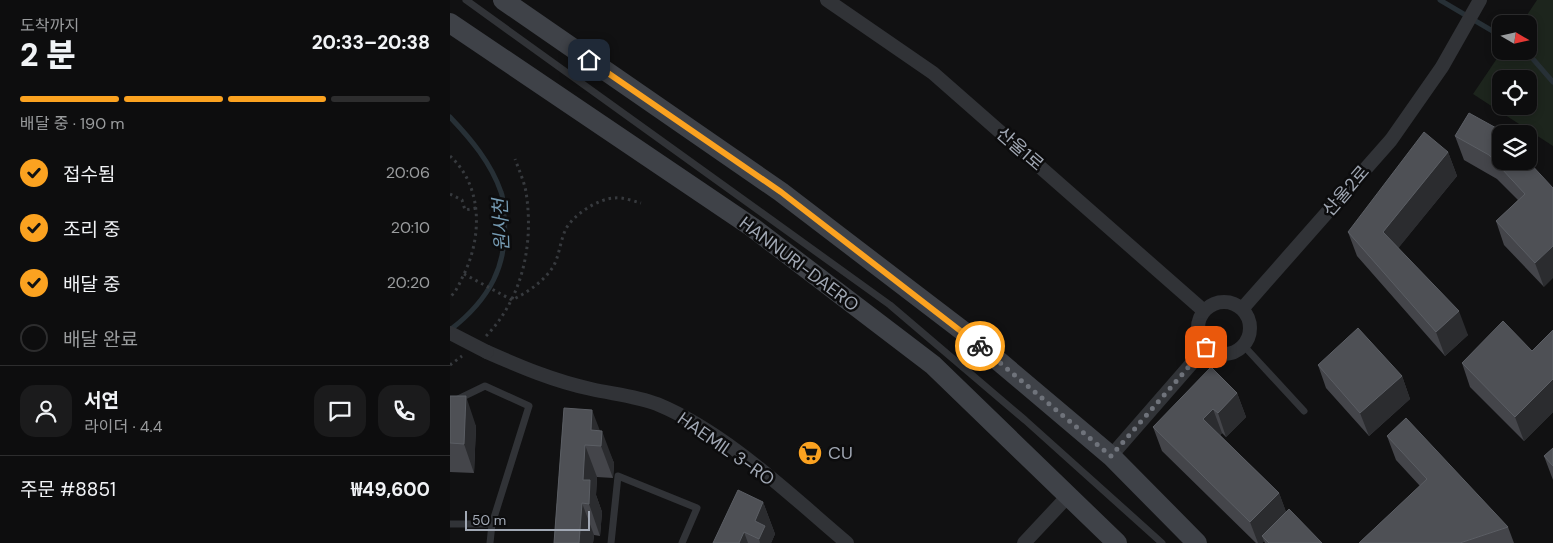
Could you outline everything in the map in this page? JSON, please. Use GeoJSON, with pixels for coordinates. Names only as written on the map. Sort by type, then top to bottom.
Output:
{"type":"FeatureCollection","features":[{"type":"Feature","properties":{"kind":"street"},"geometry":{"type":"LineString","coordinates":[[503,0],[781,192],[963,331],[1111,456],[1197,543]]}},
{"type":"Feature","properties":{"kind":"street","name":"산울1로"},"geometry":{"type":"LineString","coordinates":[[826,0],[932,73],[1204,311]]}},
{"type":"Feature","properties":{"kind":"street","name":"산울2로"},"geometry":{"type":"LineString","coordinates":[[1242,309],[1391,140],[1442,67],[1480,0]]}},
{"type":"Feature","properties":{"kind":"street","name":"HANNURI-DAERO"},"geometry":{"type":"LineString","coordinates":[[450,23],[752,227],[933,365],[1117,543]]}},
{"type":"Feature","properties":{"kind":"street"},"geometry":{"type":"LineString","coordinates":[[1225,302],[1234,304],[1242,309],[1250,322],[1251,331],[1244,346],[1228,354],[1220,355],[1206,347],[1200,339],[1198,331],[1198,322],[1204,311],[1216,303],[1225,302]]}},
{"type":"Feature","properties":{"kind":"street","name":"HAEMIL 3-RO"},"geometry":{"type":"LineString","coordinates":[[450,333],[484,346],[533,373],[592,389],[629,395],[657,404],[683,417],[760,470],[847,543]]}},
{"type":"Feature","properties":{"kind":"street"},"geometry":{"type":"LineString","coordinates":[[1111,456],[1206,347]]}},
{"type":"Feature","properties":{"kind":"street"},"geometry":{"type":"LineString","coordinates":[[1024,543],[1068,496]]}},
{"type":"Feature","properties":{"kind":"lane"},"geometry":{"type":"LineString","coordinates":[[466,0],[890,306],[1025,420],[1162,543]]}},
{"type":"Feature","properties":{"kind":"lane"},"geometry":{"type":"LineString","coordinates":[[1244,346],[1304,411]]}},
{"type":"Feature","properties":{"kind":"lane"},"geometry":{"type":"LineString","coordinates":[[450,403],[485,386],[528,406],[492,524],[490,543]]}},
{"type":"Feature","properties":{"kind":"lane"},"geometry":{"type":"LineString","coordinates":[[610,543],[618,476],[697,508],[682,543]]}},
{"type":"Feature","properties":{"kind":"lane"},"geometry":{"type":"LineString","coordinates":[[450,524],[492,524]]}},
{"type":"Feature","properties":{"kind":"path"},"geometry":{"type":"LineString","coordinates":[[450,156],[456,161],[470,186],[476,208],[476,236],[469,264],[455,293],[450,297]]}},
{"type":"Feature","properties":{"kind":"path"},"geometry":{"type":"LineString","coordinates":[[484,346],[512,300],[524,269],[529,222],[526,191],[515,159]]}},
{"type":"Feature","properties":{"kind":"path"},"geometry":{"type":"LineString","coordinates":[[450,194],[462,200],[465,210],[476,208]]}},
{"type":"Feature","properties":{"kind":"path"},"geometry":{"type":"LineString","coordinates":[[512,300],[526,293],[546,277],[555,264],[567,228],[575,217],[587,209],[614,198],[641,203]]}},
{"type":"Feature","properties":{"kind":"path"},"geometry":{"type":"LineString","coordinates":[[464,274],[512,300]]}},
{"type":"Feature","properties":{"kind":"path"},"geometry":{"type":"LineString","coordinates":[[450,365],[466,352]]}},
{"type":"Feature","properties":{"kind":"shaded area"},"geometry":{"type":"Polygon","coordinates":[[[1537,0],[1553,0],[1553,146],[1537,136],[1537,125],[1521,125],[1505,115],[1537,115],[1537,70],[1492,70],[1492,106],[1473,94],[1496,60],[1538,60],[1538,15],[1527,15],[1537,0]]]}},
{"type":"Feature","properties":{"kind":"building"},"geometry":{"type":"Polygon","coordinates":[[[1469,113],[1492,126],[1492,158],[1489,155],[1455,136],[1469,113]]]}},
{"type":"Feature","properties":{"kind":"building"},"geometry":{"type":"Polygon","coordinates":[[[1424,132],[1448,152],[1383,232],[1459,311],[1436,332],[1348,232],[1424,132]]]}},
{"type":"Feature","properties":{"kind":"building"},"geometry":{"type":"Polygon","coordinates":[[[1503,170],[1536,170],[1553,188],[1553,246],[1535,263],[1496,221],[1525,194],[1503,170]]]}},
{"type":"Feature","properties":{"kind":"building"},"geometry":{"type":"Polygon","coordinates":[[[1503,321],[1532,351],[1553,330],[1553,379],[1515,417],[1462,363],[1503,321]]]}},
{"type":"Feature","properties":{"kind":"building"},"geometry":{"type":"Polygon","coordinates":[[[1358,328],[1402,376],[1360,413],[1318,365],[1358,328]]]}},
{"type":"Feature","properties":{"kind":"building"},"geometry":{"type":"Polygon","coordinates":[[[1211,367],[1237,393],[1218,413],[1213,409],[1203,419],[1279,493],[1250,522],[1153,427],[1211,367]]]}},
{"type":"Feature","properties":{"kind":"building"},"geometry":{"type":"Polygon","coordinates":[[[450,396],[466,396],[464,444],[450,443],[450,396]]]}},
{"type":"Feature","properties":{"kind":"building"},"geometry":{"type":"Polygon","coordinates":[[[564,408],[592,410],[591,430],[602,431],[601,446],[585,445],[583,480],[590,480],[589,504],[582,503],[579,543],[554,543],[564,408]]]}},
{"type":"Feature","properties":{"kind":"building"},"geometry":{"type":"Polygon","coordinates":[[[1406,418],[1508,527],[1460,543],[1359,543],[1427,479],[1387,436],[1406,418]]]}},
{"type":"Feature","properties":{"kind":"building"},"geometry":{"type":"Polygon","coordinates":[[[1553,448],[1553,466],[1544,456],[1553,448]]]}},
{"type":"Feature","properties":{"kind":"building"},"geometry":{"type":"Polygon","coordinates":[[[738,490],[763,502],[755,521],[765,526],[759,539],[744,532],[739,543],[713,543],[738,490]]]}},
{"type":"Feature","properties":{"kind":"building"},"geometry":{"type":"Polygon","coordinates":[[[1289,509],[1322,543],[1269,543],[1262,536],[1289,509]]]}},
{"type":"Feature","properties":{"kind":"waterway"},"geometry":{"type":"LineString","coordinates":[[1440,0],[1492,31]]}},
{"type":"Feature","properties":{"kind":"waterway"},"geometry":{"type":"LineString","coordinates":[[1534,60],[1553,82]]}},
{"type":"Feature","properties":{"kind":"waterway","name":"원사천"},"geometry":{"type":"LineString","coordinates":[[450,117],[480,152],[497,181],[503,198],[505,233],[503,250],[494,280],[476,306],[450,330]]}},
{"type":"Feature","properties":{"kind":"way so far"},"geometry":{"type":"LineString","coordinates":[[980,346],[1111,456],[1206,347]]}},
{"type":"Feature","properties":{"kind":"place","name":"CU"},"geometry":{"type":"Point","coordinates":[810,453]}},
{"type":"Feature","properties":{"kind":"route"},"geometry":{"type":"LineString","coordinates":[[589,60],[781,192],[980,346]]}}]}
